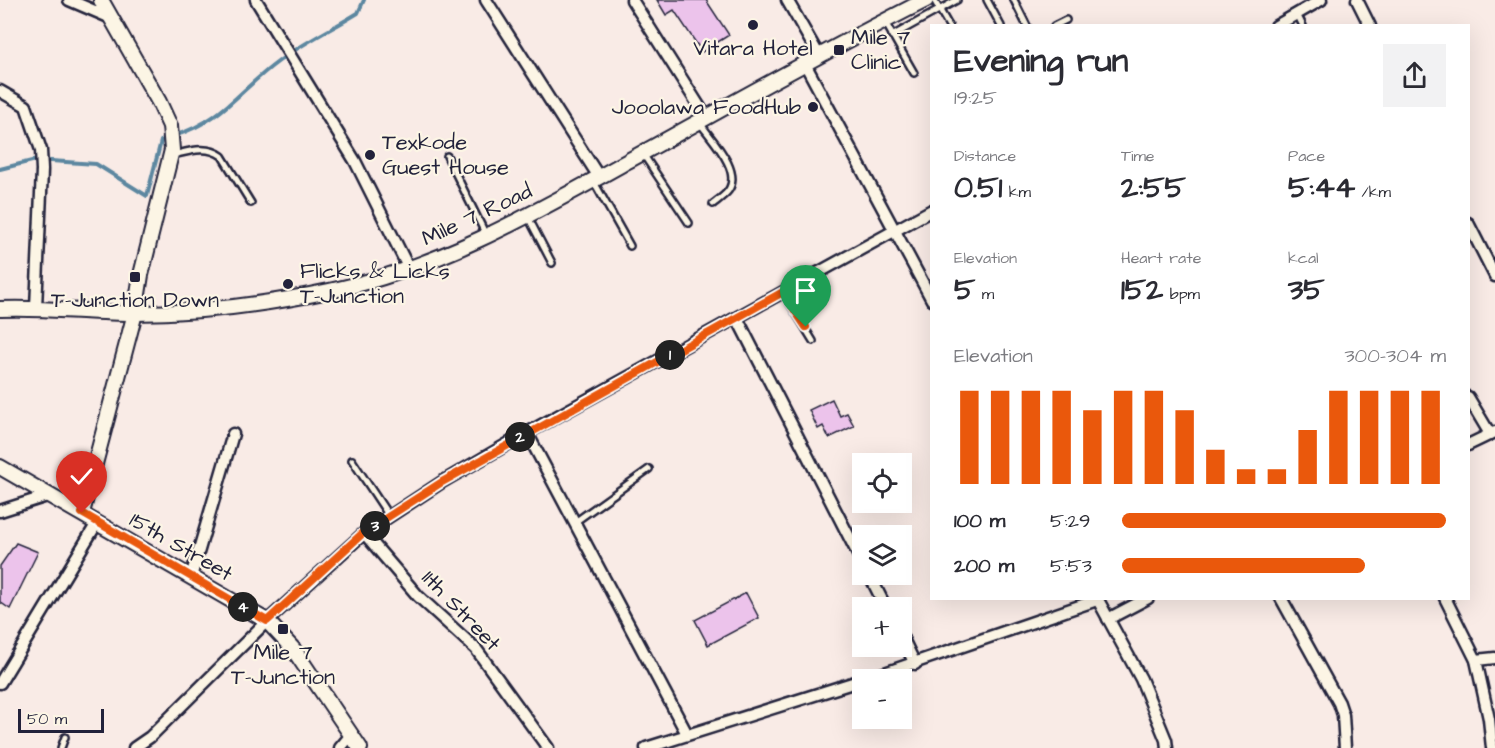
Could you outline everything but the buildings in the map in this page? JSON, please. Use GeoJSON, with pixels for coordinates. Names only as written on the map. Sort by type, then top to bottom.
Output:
{"type":"FeatureCollection","features":[{"type":"Feature","properties":{"kind":"street"},"geometry":{"type":"LineString","coordinates":[[69,0],[111,18]]}},
{"type":"Feature","properties":{"kind":"street"},"geometry":{"type":"LineString","coordinates":[[82,513],[135,313],[141,275],[172,152],[170,126],[100,0]]}},
{"type":"Feature","properties":{"kind":"street"},"geometry":{"type":"LineString","coordinates":[[256,0],[355,161],[410,269]]}},
{"type":"Feature","properties":{"kind":"street"},"geometry":{"type":"LineString","coordinates":[[486,0],[596,179]]}},
{"type":"Feature","properties":{"kind":"street"},"geometry":{"type":"LineString","coordinates":[[632,0],[702,119]]}},
{"type":"Feature","properties":{"kind":"street"},"geometry":{"type":"LineString","coordinates":[[787,0],[818,54]]}},
{"type":"Feature","properties":{"kind":"street"},"geometry":{"type":"LineString","coordinates":[[1280,24],[1321,0]]}},
{"type":"Feature","properties":{"kind":"street"},"geometry":{"type":"LineString","coordinates":[[1358,0],[1369,24]]}},
{"type":"Feature","properties":{"kind":"street","name":"Mile 7 Road"},"geometry":{"type":"LineString","coordinates":[[0,309],[36,308],[135,313],[291,298],[331,291],[410,269],[486,235],[596,179],[818,54],[919,3]]}},
{"type":"Feature","properties":{"kind":"street"},"geometry":{"type":"LineString","coordinates":[[804,62],[930,296]]}},
{"type":"Feature","properties":{"kind":"street"},"geometry":{"type":"LineString","coordinates":[[0,91],[26,106],[41,150],[36,308]]}},
{"type":"Feature","properties":{"kind":"street"},"geometry":{"type":"LineString","coordinates":[[134,748],[150,737],[267,621],[363,533],[442,482],[527,433],[930,211]]}},
{"type":"Feature","properties":{"kind":"street"},"geometry":{"type":"LineString","coordinates":[[1470,227],[1495,276]]}},
{"type":"Feature","properties":{"kind":"street"},"geometry":{"type":"LineString","coordinates":[[737,318],[852,542]]}},
{"type":"Feature","properties":{"kind":"street"},"geometry":{"type":"LineString","coordinates":[[1470,400],[1492,433],[1470,444]]}},
{"type":"Feature","properties":{"kind":"street"},"geometry":{"type":"LineString","coordinates":[[527,433],[687,734]]}},
{"type":"Feature","properties":{"kind":"street"},"geometry":{"type":"LineString","coordinates":[[191,578],[233,434]]}},
{"type":"Feature","properties":{"kind":"street","name":"15th Street"},"geometry":{"type":"LineString","coordinates":[[0,467],[267,621],[294,650],[360,748]]}},
{"type":"Feature","properties":{"kind":"street"},"geometry":{"type":"LineString","coordinates":[[0,511],[48,496]]}},
{"type":"Feature","properties":{"kind":"street"},"geometry":{"type":"LineString","coordinates":[[0,683],[97,523]]}},
{"type":"Feature","properties":{"kind":"street","name":"11th Street"},"geometry":{"type":"LineString","coordinates":[[363,533],[418,596],[476,649],[548,748]]}},
{"type":"Feature","properties":{"kind":"street"},"geometry":{"type":"LineString","coordinates":[[899,669],[1094,600]]}},
{"type":"Feature","properties":{"kind":"street"},"geometry":{"type":"LineString","coordinates":[[1098,600],[1141,679],[1166,740],[1167,748]]}},
{"type":"Feature","properties":{"kind":"street"},"geometry":{"type":"LineString","coordinates":[[1108,619],[1144,600]]}},
{"type":"Feature","properties":{"kind":"street"},"geometry":{"type":"LineString","coordinates":[[1282,600],[1339,704],[1346,734],[1345,748]]}},
{"type":"Feature","properties":{"kind":"street"},"geometry":{"type":"LineString","coordinates":[[1446,600],[1476,660],[1490,719],[1492,748]]}},
{"type":"Feature","properties":{"kind":"street"},"geometry":{"type":"LineString","coordinates":[[912,657],[915,664]]}},
{"type":"Feature","properties":{"kind":"street"},"geometry":{"type":"LineString","coordinates":[[1476,660],[1495,658]]}},
{"type":"Feature","properties":{"kind":"street"},"geometry":{"type":"LineString","coordinates":[[646,748],[852,683]]}},
{"type":"Feature","properties":{"kind":"street"},"geometry":{"type":"LineString","coordinates":[[340,748],[351,735]]}},
{"type":"Feature","properties":{"kind":"lane"},"geometry":{"type":"LineString","coordinates":[[934,0],[948,24]]}},
{"type":"Feature","properties":{"kind":"lane"},"geometry":{"type":"LineString","coordinates":[[892,36],[957,0]]}},
{"type":"Feature","properties":{"kind":"lane"},"geometry":{"type":"LineString","coordinates":[[987,0],[999,24]]}},
{"type":"Feature","properties":{"kind":"lane"},"geometry":{"type":"LineString","coordinates":[[1014,0],[1026,24]]}},
{"type":"Feature","properties":{"kind":"lane"},"geometry":{"type":"LineString","coordinates":[[919,3],[921,20]]}},
{"type":"Feature","properties":{"kind":"lane"},"geometry":{"type":"LineString","coordinates":[[1297,14],[1302,24]]}},
{"type":"Feature","properties":{"kind":"lane"},"geometry":{"type":"LineString","coordinates":[[1058,24],[1066,20]]}},
{"type":"Feature","properties":{"kind":"lane"},"geometry":{"type":"LineString","coordinates":[[884,21],[914,73]]}},
{"type":"Feature","properties":{"kind":"lane"},"geometry":{"type":"LineString","coordinates":[[702,119],[727,163],[732,177],[728,192],[713,204]]}},
{"type":"Feature","properties":{"kind":"lane"},"geometry":{"type":"LineString","coordinates":[[172,152],[215,151],[222,156],[251,203]]}},
{"type":"Feature","properties":{"kind":"lane"},"geometry":{"type":"LineString","coordinates":[[643,153],[688,223]]}},
{"type":"Feature","properties":{"kind":"lane"},"geometry":{"type":"LineString","coordinates":[[447,156],[486,235]]}},
{"type":"Feature","properties":{"kind":"lane"},"geometry":{"type":"LineString","coordinates":[[596,179],[630,246]]}},
{"type":"Feature","properties":{"kind":"lane"},"geometry":{"type":"LineString","coordinates":[[527,215],[552,263]]}},
{"type":"Feature","properties":{"kind":"lane"},"geometry":{"type":"LineString","coordinates":[[783,292],[813,341]]}},
{"type":"Feature","properties":{"kind":"lane"},"geometry":{"type":"LineString","coordinates":[[352,460],[389,516]]}},
{"type":"Feature","properties":{"kind":"lane"},"geometry":{"type":"LineString","coordinates":[[575,522],[649,469]]}},
{"type":"Feature","properties":{"kind":"lane"},"geometry":{"type":"LineString","coordinates":[[62,748],[65,737]]}},
{"type":"Feature","properties":{"kind":"waterway"},"geometry":{"type":"LineString","coordinates":[[174,136],[206,122],[219,113],[279,61],[358,13],[364,0]]}},
{"type":"Feature","properties":{"kind":"waterway"},"geometry":{"type":"LineString","coordinates":[[0,169],[36,160],[96,164],[147,196],[161,141],[167,139]]}},
{"type":"Feature","properties":{"kind":"place","name":"Vitara Hotel"},"geometry":{"type":"Point","coordinates":[753,25]}},
{"type":"Feature","properties":{"kind":"place","name":"Mile 7 Clinic"},"geometry":{"type":"Point","coordinates":[839,50]}},
{"type":"Feature","properties":{"kind":"place","name":"Jooolawa FoodHub"},"geometry":{"type":"Point","coordinates":[813,107]}},
{"type":"Feature","properties":{"kind":"place","name":"Texkode Guest House"},"geometry":{"type":"Point","coordinates":[370,155]}},
{"type":"Feature","properties":{"kind":"place","name":"T-Junction Down"},"geometry":{"type":"Point","coordinates":[135,277]}},
{"type":"Feature","properties":{"kind":"place","name":"Flicks & Licks T-Junction"},"geometry":{"type":"Point","coordinates":[288,284]}},
{"type":"Feature","properties":{"kind":"place","name":"Mile 7 T-Junction"},"geometry":{"type":"Point","coordinates":[283,629]}},
{"type":"Feature","properties":{"kind":"route"},"geometry":{"type":"LineString","coordinates":[[82,513],[267,621],[363,533],[442,482],[783,292],[806,327]]}}]}
